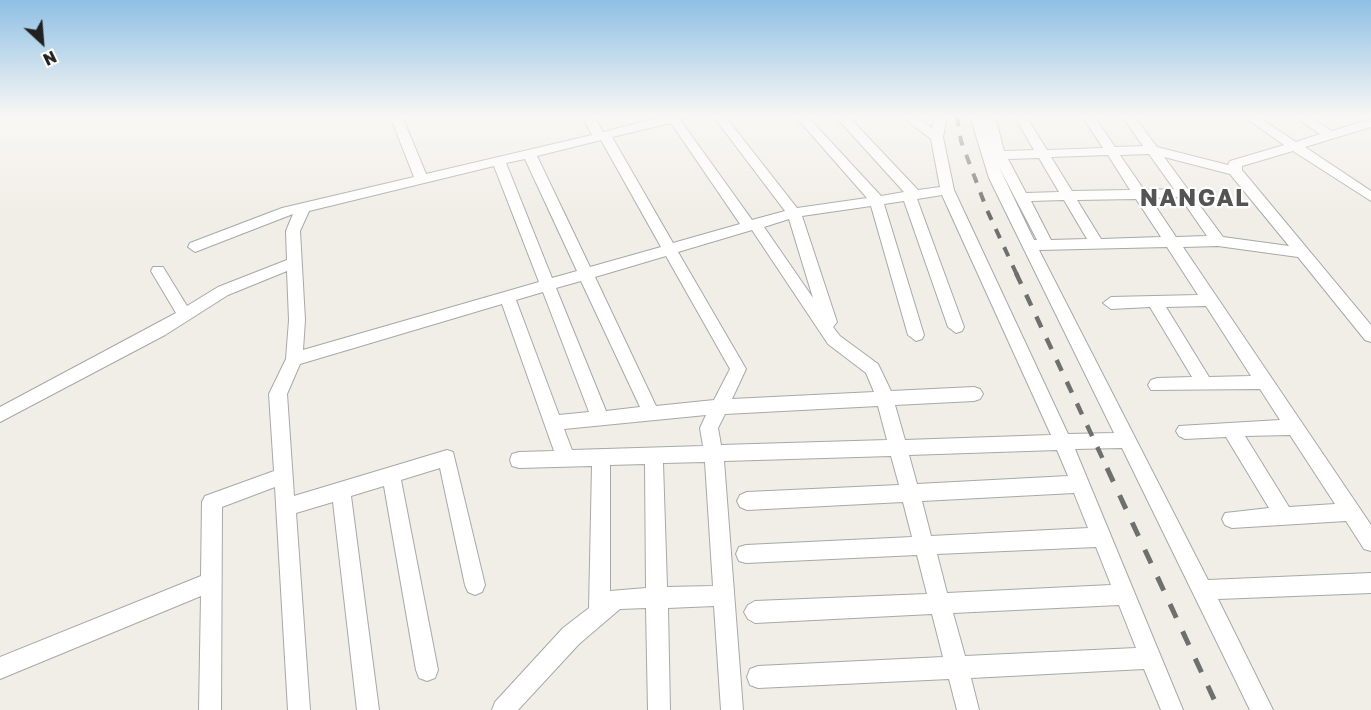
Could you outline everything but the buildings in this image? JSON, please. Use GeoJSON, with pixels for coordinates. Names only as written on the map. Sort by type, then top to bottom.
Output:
{"type":"FeatureCollection","features":[{"type":"Feature","properties":{"kind":"street"},"geometry":{"type":"LineString","coordinates":[[409,149],[421,178]]}},
{"type":"Feature","properties":{"kind":"street"},"geometry":{"type":"LineString","coordinates":[[195,247],[287,211],[545,149]]}},
{"type":"Feature","properties":{"kind":"street"},"geometry":{"type":"LineString","coordinates":[[609,149],[738,369],[709,428],[714,454],[732,710]]}},
{"type":"Feature","properties":{"kind":"street"},"geometry":{"type":"LineString","coordinates":[[699,149],[834,340],[872,369],[885,398],[968,710]]}},
{"type":"Feature","properties":{"kind":"street"},"geometry":{"type":"LineString","coordinates":[[745,149],[794,213],[834,340]]}},
{"type":"Feature","properties":{"kind":"street"},"geometry":{"type":"LineString","coordinates":[[831,149],[876,199],[916,334]]}},
{"type":"Feature","properties":{"kind":"street"},"geometry":{"type":"LineString","coordinates":[[870,149],[911,195],[957,327]]}},
{"type":"Feature","properties":{"kind":"street"},"geometry":{"type":"LineString","coordinates":[[939,149],[947,190],[1063,442],[1172,710]]}},
{"type":"Feature","properties":{"kind":"street"},"geometry":{"type":"LineString","coordinates":[[987,149],[996,178],[1039,245]]}},
{"type":"Feature","properties":{"kind":"street"},"geometry":{"type":"LineString","coordinates":[[997,149],[1022,198],[1039,245],[1127,440],[1262,710]]}},
{"type":"Feature","properties":{"kind":"street"},"geometry":{"type":"LineString","coordinates":[[1040,149],[1096,244]]}},
{"type":"Feature","properties":{"kind":"street"},"geometry":{"type":"LineString","coordinates":[[1235,171],[1235,164],[1285,149]]}},
{"type":"Feature","properties":{"kind":"street"},"geometry":{"type":"LineString","coordinates":[[1300,149],[1371,197]]}},
{"type":"Feature","properties":{"kind":"street"},"geometry":{"type":"LineString","coordinates":[[999,154],[1152,150],[1235,171],[1371,336]]}},
{"type":"Feature","properties":{"kind":"street"},"geometry":{"type":"LineString","coordinates":[[1152,150],[1218,242]]}},
{"type":"Feature","properties":{"kind":"street"},"geometry":{"type":"LineString","coordinates":[[1111,151],[1371,542]]}},
{"type":"Feature","properties":{"kind":"street"},"geometry":{"type":"LineString","coordinates":[[529,153],[651,413]]}},
{"type":"Feature","properties":{"kind":"street"},"geometry":{"type":"LineString","coordinates":[[498,160],[600,418]]}},
{"type":"Feature","properties":{"kind":"street"},"geometry":{"type":"LineString","coordinates":[[294,359],[794,213],[947,190]]}},
{"type":"Feature","properties":{"kind":"street"},"geometry":{"type":"LineString","coordinates":[[1022,198],[1184,193]]}},
{"type":"Feature","properties":{"kind":"street"},"geometry":{"type":"LineString","coordinates":[[299,710],[278,394],[294,359],[297,320],[293,231],[303,208]]}},
{"type":"Feature","properties":{"kind":"street"},"geometry":{"type":"LineString","coordinates":[[1039,245],[1218,242],[1303,253]]}},
{"type":"Feature","properties":{"kind":"street"},"geometry":{"type":"LineString","coordinates":[[0,415],[185,315],[223,291],[293,264]]}},
{"type":"Feature","properties":{"kind":"street"},"geometry":{"type":"LineString","coordinates":[[158,271],[185,315]]}},
{"type":"Feature","properties":{"kind":"street"},"geometry":{"type":"LineString","coordinates":[[507,297],[566,459]]}},
{"type":"Feature","properties":{"kind":"street"},"geometry":{"type":"LineString","coordinates":[[1112,303],[1210,300]]}},
{"type":"Feature","properties":{"kind":"street"},"geometry":{"type":"LineString","coordinates":[[1155,302],[1205,384]]}},
{"type":"Feature","properties":{"kind":"street"},"geometry":{"type":"LineString","coordinates":[[1157,385],[1264,382]]}},
{"type":"Feature","properties":{"kind":"street"},"geometry":{"type":"LineString","coordinates":[[553,423],[718,407],[974,394]]}},
{"type":"Feature","properties":{"kind":"street"},"geometry":{"type":"LineString","coordinates":[[1185,431],[1295,427]]}},
{"type":"Feature","properties":{"kind":"street"},"geometry":{"type":"LineString","coordinates":[[1231,429],[1284,516]]}},
{"type":"Feature","properties":{"kind":"street"},"geometry":{"type":"LineString","coordinates":[[519,460],[1127,440]]}},
{"type":"Feature","properties":{"kind":"street"},"geometry":{"type":"LineString","coordinates":[[654,456],[659,710]]}},
{"type":"Feature","properties":{"kind":"street"},"geometry":{"type":"LineString","coordinates":[[285,508],[447,458],[475,585]]}},
{"type":"Feature","properties":{"kind":"street"},"geometry":{"type":"LineString","coordinates":[[599,613],[601,458]]}},
{"type":"Feature","properties":{"kind":"street"},"geometry":{"type":"LineString","coordinates":[[210,710],[212,502],[283,476]]}},
{"type":"Feature","properties":{"kind":"street"},"geometry":{"type":"LineString","coordinates":[[391,476],[427,670]]}},
{"type":"Feature","properties":{"kind":"street"},"geometry":{"type":"LineString","coordinates":[[747,501],[1080,484]]}},
{"type":"Feature","properties":{"kind":"street"},"geometry":{"type":"LineString","coordinates":[[341,491],[368,710]]}},
{"type":"Feature","properties":{"kind":"street"},"geometry":{"type":"LineString","coordinates":[[1232,519],[1351,512]]}},
{"type":"Feature","properties":{"kind":"street"},"geometry":{"type":"LineString","coordinates":[[746,554],[1102,537]]}},
{"type":"Feature","properties":{"kind":"street"},"geometry":{"type":"LineString","coordinates":[[0,668],[211,582]]}},
{"type":"Feature","properties":{"kind":"street"},"geometry":{"type":"LineString","coordinates":[[1202,590],[1371,583]]}},
{"type":"Feature","properties":{"kind":"street"},"geometry":{"type":"LineString","coordinates":[[755,612],[1125,595]]}},
{"type":"Feature","properties":{"kind":"street"},"geometry":{"type":"LineString","coordinates":[[503,710],[571,636],[616,599],[724,596]]}},
{"type":"Feature","properties":{"kind":"street"},"geometry":{"type":"LineString","coordinates":[[758,676],[1150,657]]}},
{"type":"Feature","properties":{"kind":"railway"},"geometry":{"type":"LineString","coordinates":[[964,149],[987,210],[1017,275]]}},
{"type":"Feature","properties":{"kind":"railway"},"geometry":{"type":"LineString","coordinates":[[1016,273],[1108,470]]}},
{"type":"Feature","properties":{"kind":"railway"},"geometry":{"type":"LineString","coordinates":[[1107,468],[1219,710]]}},
{"type":"Feature","properties":{"kind":"district","name":"NANGAL"},"geometry":{"type":"Point","coordinates":[1195,198]}}]}
